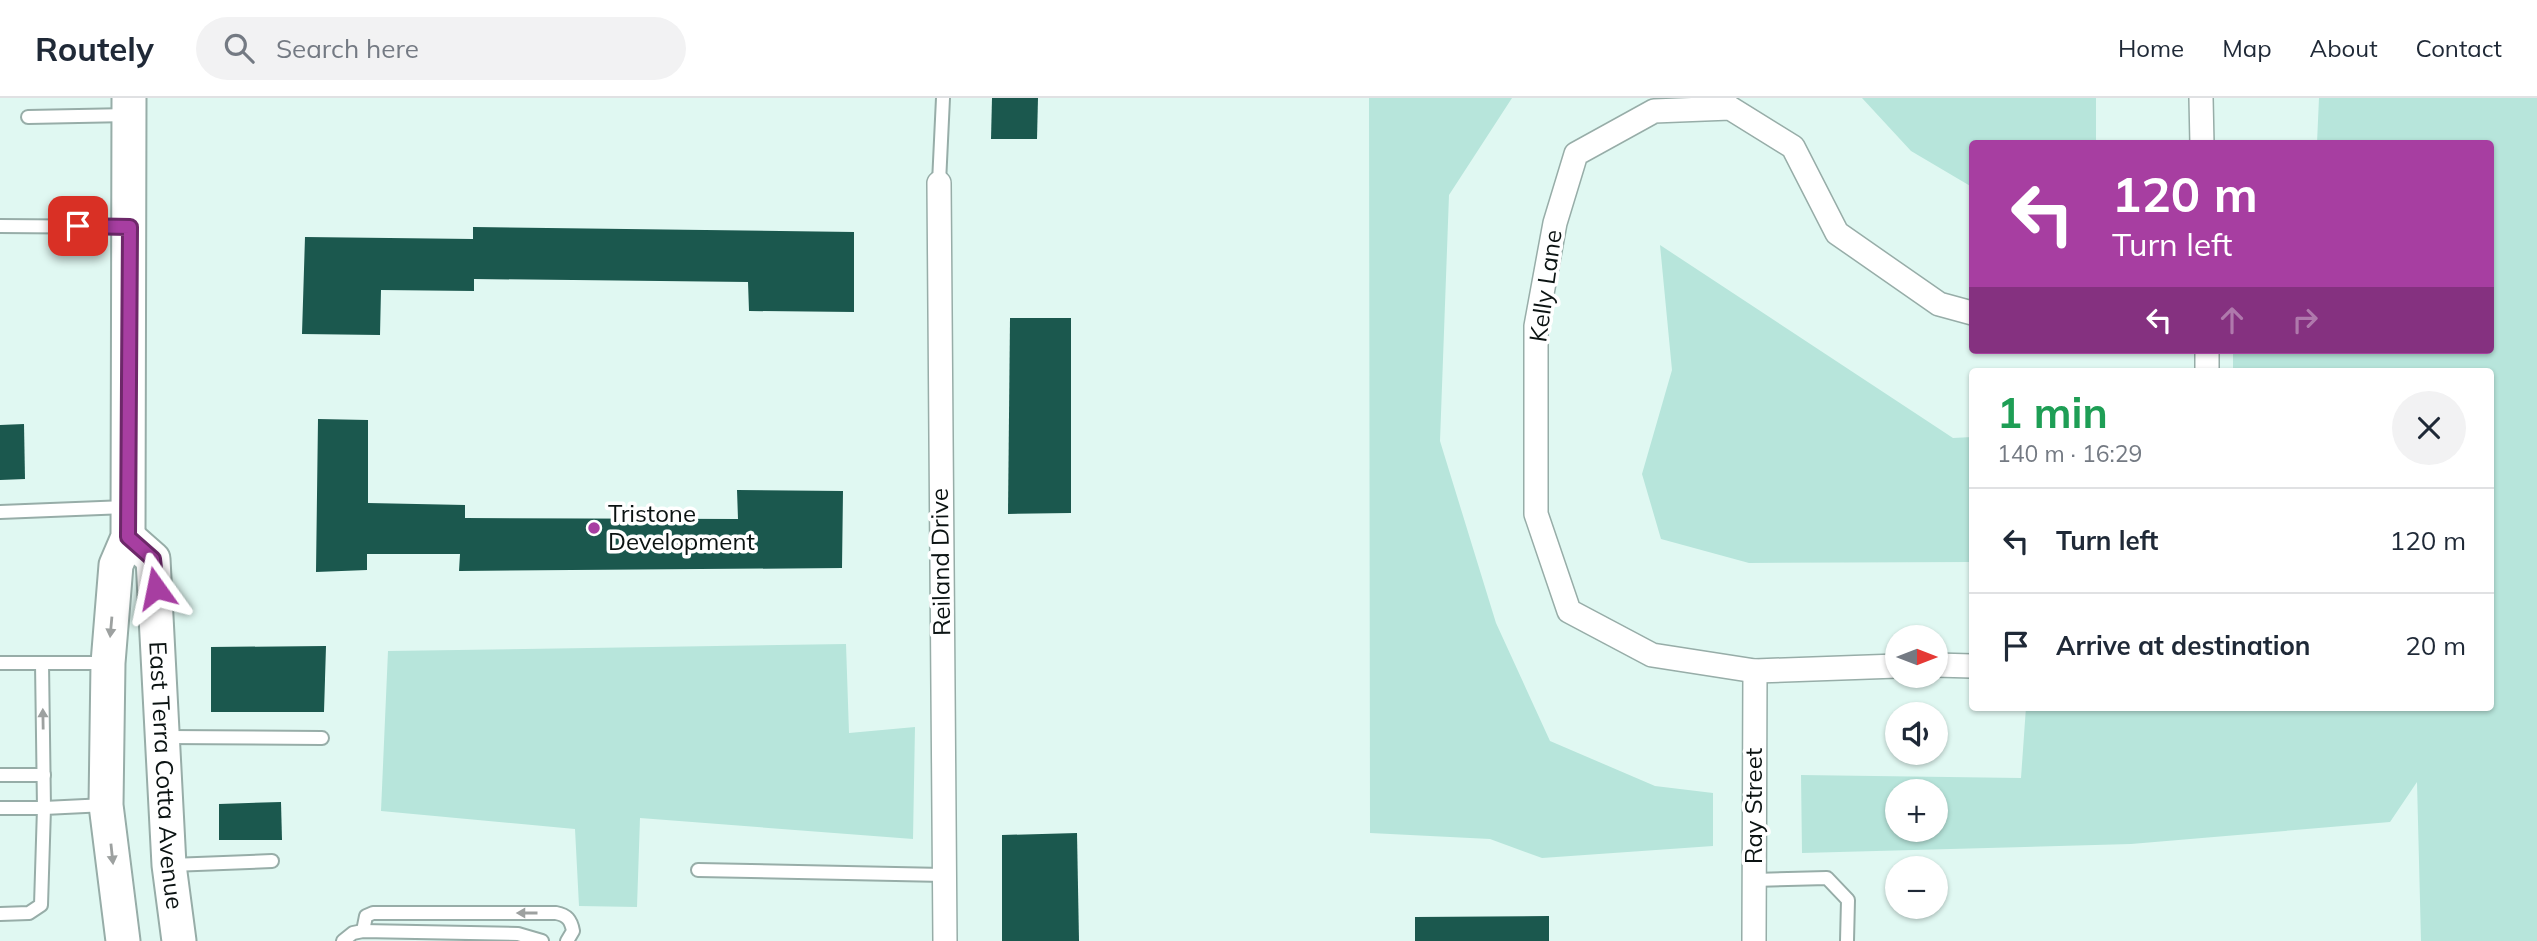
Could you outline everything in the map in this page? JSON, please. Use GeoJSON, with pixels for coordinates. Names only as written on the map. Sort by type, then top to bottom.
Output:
{"type":"FeatureCollection","features":[{"type":"Feature","properties":{"kind":"main road","name":"East Terra Cotta Avenue"},"geometry":{"type":"LineString","coordinates":[[123,941],[106,806],[108,663],[116,565],[128,522],[129,106]]}},
{"type":"Feature","properties":{"kind":"main road","name":"East Terra Cotta Avenue"},"geometry":{"type":"LineString","coordinates":[[128,522],[153,559],[169,865],[179,941]]}},
{"type":"Feature","properties":{"kind":"street"},"geometry":{"type":"LineString","coordinates":[[2201,98],[2202,140]]}},
{"type":"Feature","properties":{"kind":"street","name":"Kelly Lane"},"geometry":{"type":"LineString","coordinates":[[1885,666],[1755,671],[1652,655],[1569,611],[1536,514],[1536,326],[1555,223],[1576,155],[1654,111],[1730,108],[1793,147],[1837,233],[1939,304],[1969,312]]}},
{"type":"Feature","properties":{"kind":"street","name":"Reiland Drive"},"geometry":{"type":"LineString","coordinates":[[939,183],[944,941]]}},
{"type":"Feature","properties":{"kind":"street"},"geometry":{"type":"LineString","coordinates":[[1948,665],[1969,666]]}},
{"type":"Feature","properties":{"kind":"street","name":"Ray Street"},"geometry":{"type":"LineString","coordinates":[[1754,941],[1755,671]]}},
{"type":"Feature","properties":{"kind":"lane"},"geometry":{"type":"LineString","coordinates":[[939,183],[943,98]]}},
{"type":"Feature","properties":{"kind":"lane"},"geometry":{"type":"LineString","coordinates":[[28,117],[129,106]]}},
{"type":"Feature","properties":{"kind":"lane"},"geometry":{"type":"LineString","coordinates":[[0,226],[130,227]]}},
{"type":"Feature","properties":{"kind":"lane"},"geometry":{"type":"LineString","coordinates":[[0,512],[128,522]]}},
{"type":"Feature","properties":{"kind":"lane"},"geometry":{"type":"LineString","coordinates":[[0,663],[108,663]]}},
{"type":"Feature","properties":{"kind":"lane"},"geometry":{"type":"LineString","coordinates":[[0,914],[29,913],[41,905],[44,808],[42,663]]}},
{"type":"Feature","properties":{"kind":"lane"},"geometry":{"type":"LineString","coordinates":[[163,737],[322,737]]}},
{"type":"Feature","properties":{"kind":"lane"},"geometry":{"type":"LineString","coordinates":[[0,775],[44,775]]}},
{"type":"Feature","properties":{"kind":"lane"},"geometry":{"type":"LineString","coordinates":[[0,808],[106,806]]}},
{"type":"Feature","properties":{"kind":"lane"},"geometry":{"type":"LineString","coordinates":[[169,865],[272,861]]}},
{"type":"Feature","properties":{"kind":"lane"},"geometry":{"type":"LineString","coordinates":[[698,870],[944,875]]}},
{"type":"Feature","properties":{"kind":"lane"},"geometry":{"type":"LineString","coordinates":[[1754,880],[1827,878],[1848,900],[1847,941]]}},
{"type":"Feature","properties":{"kind":"lane"},"geometry":{"type":"LineString","coordinates":[[363,931],[366,916],[373,913],[556,913],[565,915],[571,922],[573,931],[567,941]]}},
{"type":"Feature","properties":{"kind":"lane"},"geometry":{"type":"LineString","coordinates":[[343,941],[353,933],[363,931],[518,934],[542,941]]}},
{"type":"Feature","properties":{"kind":"green space"},"geometry":{"type":"Polygon","coordinates":[[[1369,98],[1512,98],[1449,195],[1440,441],[1496,623],[1550,741],[1655,786],[1713,793],[1713,846],[1542,858],[1490,839],[1370,833],[1369,98]]]}},
{"type":"Feature","properties":{"kind":"green space"},"geometry":{"type":"Polygon","coordinates":[[[1862,98],[2096,98],[2096,140],[1969,140],[1969,185],[1911,151],[1862,98]]]}},
{"type":"Feature","properties":{"kind":"green space"},"geometry":{"type":"Polygon","coordinates":[[[2319,98],[2537,98],[2537,941],[2421,941],[2417,782],[2390,822],[2131,844],[1802,853],[1801,775],[2021,778],[2026,711],[2494,711],[2494,368],[2233,368],[2233,354],[2494,354],[2494,140],[2317,140],[2319,98]]]}},
{"type":"Feature","properties":{"kind":"green space"},"geometry":{"type":"Polygon","coordinates":[[[1660,245],[1953,438],[1969,437],[1969,562],[1749,563],[1661,539],[1642,474],[1672,370],[1660,245]]]}},
{"type":"Feature","properties":{"kind":"green space"},"geometry":{"type":"Polygon","coordinates":[[[846,644],[849,733],[915,727],[913,839],[640,818],[637,907],[579,906],[575,829],[381,811],[388,651],[846,644]]]}},
{"type":"Feature","properties":{"kind":"building"},"geometry":{"type":"Polygon","coordinates":[[[992,98],[1038,98],[1037,139],[991,139],[992,98]]]}},
{"type":"Feature","properties":{"kind":"building"},"geometry":{"type":"Polygon","coordinates":[[[473,227],[854,232],[854,312],[749,311],[748,282],[474,279],[474,291],[381,290],[380,335],[302,334],[305,237],[473,239],[473,227]]]}},
{"type":"Feature","properties":{"kind":"building"},"geometry":{"type":"Polygon","coordinates":[[[1010,318],[1071,318],[1071,513],[1008,514],[1010,318]]]}},
{"type":"Feature","properties":{"kind":"building"},"geometry":{"type":"Polygon","coordinates":[[[318,419],[368,420],[368,503],[465,505],[465,518],[738,519],[737,490],[843,491],[842,568],[459,571],[460,554],[367,554],[367,570],[316,572],[318,419]]]}},
{"type":"Feature","properties":{"kind":"building"},"geometry":{"type":"Polygon","coordinates":[[[24,424],[25,479],[0,480],[0,425],[24,424]]]}},
{"type":"Feature","properties":{"kind":"building"},"geometry":{"type":"Polygon","coordinates":[[[326,646],[324,712],[211,712],[211,647],[326,646]]]}},
{"type":"Feature","properties":{"kind":"building"},"geometry":{"type":"Polygon","coordinates":[[[281,802],[282,840],[219,840],[219,804],[281,802]]]}},
{"type":"Feature","properties":{"kind":"building"},"geometry":{"type":"Polygon","coordinates":[[[1077,833],[1079,941],[1002,941],[1002,835],[1077,833]]]}},
{"type":"Feature","properties":{"kind":"building"},"geometry":{"type":"Polygon","coordinates":[[[1549,916],[1549,941],[1415,941],[1415,917],[1549,916]]]}},
{"type":"Feature","properties":{"kind":"place","name":"Tristone Development"},"geometry":{"type":"Point","coordinates":[594,528]}},
{"type":"Feature","properties":{"kind":"route"},"geometry":{"type":"LineString","coordinates":[[78,226],[130,227],[128,537],[153,559],[156,588]]}}]}
